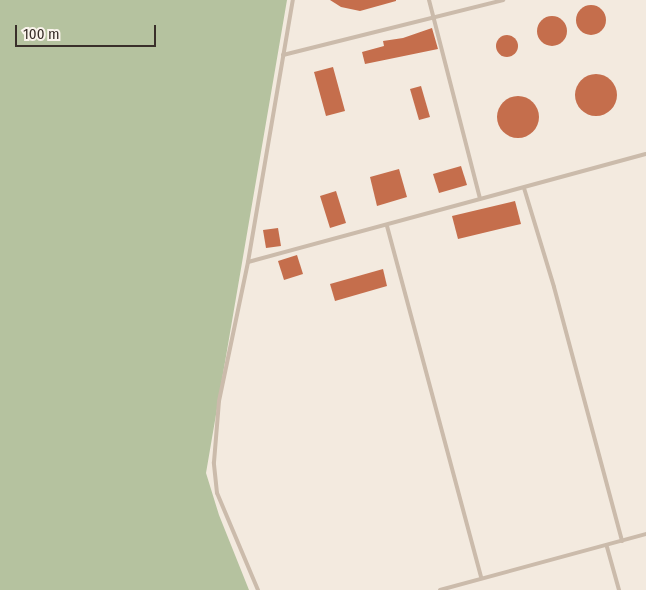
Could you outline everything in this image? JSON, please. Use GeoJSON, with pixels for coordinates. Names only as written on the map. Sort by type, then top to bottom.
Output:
{"type":"FeatureCollection","features":[{"type":"Feature","properties":{"kind":"lane"},"geometry":{"type":"LineString","coordinates":[[258,590],[217,493],[214,462],[219,401],[248,262],[293,0]]}},
{"type":"Feature","properties":{"kind":"lane"},"geometry":{"type":"LineString","coordinates":[[429,0],[480,199]]}},
{"type":"Feature","properties":{"kind":"lane"},"geometry":{"type":"LineString","coordinates":[[283,55],[503,0]]}},
{"type":"Feature","properties":{"kind":"lane"},"geometry":{"type":"LineString","coordinates":[[248,262],[387,226],[646,154]]}},
{"type":"Feature","properties":{"kind":"lane"},"geometry":{"type":"LineString","coordinates":[[524,188],[554,287],[622,541]]}},
{"type":"Feature","properties":{"kind":"lane"},"geometry":{"type":"LineString","coordinates":[[387,226],[481,578]]}},
{"type":"Feature","properties":{"kind":"lane"},"geometry":{"type":"LineString","coordinates":[[440,590],[607,547],[646,534]]}},
{"type":"Feature","properties":{"kind":"lane"},"geometry":{"type":"LineString","coordinates":[[607,547],[619,590]]}},
{"type":"Feature","properties":{"kind":"green space"},"geometry":{"type":"Polygon","coordinates":[[[0,0],[287,0],[206,473],[219,515],[249,590],[0,590],[0,0]]]}},
{"type":"Feature","properties":{"kind":"building"},"geometry":{"type":"Polygon","coordinates":[[[330,0],[396,1],[360,11],[341,7],[330,0]]]}},
{"type":"Feature","properties":{"kind":"building"},"geometry":{"type":"Polygon","coordinates":[[[591,5],[597,6],[605,14],[605,26],[597,34],[591,35],[585,34],[577,26],[576,20],[577,14],[585,6],[591,5]]]}},
{"type":"Feature","properties":{"kind":"building"},"geometry":{"type":"Polygon","coordinates":[[[552,16],[562,21],[567,31],[562,41],[552,46],[542,41],[537,31],[542,21],[552,16]]]}},
{"type":"Feature","properties":{"kind":"building"},"geometry":{"type":"Polygon","coordinates":[[[432,28],[438,49],[365,64],[362,52],[384,46],[383,41],[403,38],[432,28]]]}},
{"type":"Feature","properties":{"kind":"building"},"geometry":{"type":"Polygon","coordinates":[[[507,35],[515,38],[518,46],[515,54],[507,57],[499,54],[496,46],[499,38],[507,35]]]}},
{"type":"Feature","properties":{"kind":"building"},"geometry":{"type":"Polygon","coordinates":[[[333,67],[345,111],[326,116],[314,72],[333,67]]]}},
{"type":"Feature","properties":{"kind":"building"},"geometry":{"type":"Polygon","coordinates":[[[592,74],[600,74],[611,80],[617,95],[611,110],[600,116],[592,116],[581,110],[575,99],[575,91],[581,80],[592,74]]]}},
{"type":"Feature","properties":{"kind":"building"},"geometry":{"type":"Polygon","coordinates":[[[421,86],[430,117],[419,120],[410,89],[421,86]]]}},
{"type":"Feature","properties":{"kind":"building"},"geometry":{"type":"Polygon","coordinates":[[[522,96],[530,99],[536,105],[539,117],[536,129],[530,135],[514,138],[506,135],[500,129],[497,113],[500,105],[506,99],[522,96]]]}},
{"type":"Feature","properties":{"kind":"building"},"geometry":{"type":"Polygon","coordinates":[[[461,166],[467,185],[439,193],[433,174],[461,166]]]}},
{"type":"Feature","properties":{"kind":"building"},"geometry":{"type":"Polygon","coordinates":[[[399,169],[407,197],[377,206],[370,177],[399,169]]]}},
{"type":"Feature","properties":{"kind":"building"},"geometry":{"type":"Polygon","coordinates":[[[336,191],[346,223],[330,228],[320,196],[336,191]]]}},
{"type":"Feature","properties":{"kind":"building"},"geometry":{"type":"Polygon","coordinates":[[[515,201],[521,224],[458,239],[452,216],[515,201]]]}},
{"type":"Feature","properties":{"kind":"building"},"geometry":{"type":"Polygon","coordinates":[[[278,228],[281,246],[266,248],[263,230],[278,228]]]}},
{"type":"Feature","properties":{"kind":"building"},"geometry":{"type":"Polygon","coordinates":[[[297,255],[303,274],[284,280],[278,261],[297,255]]]}},
{"type":"Feature","properties":{"kind":"building"},"geometry":{"type":"Polygon","coordinates":[[[383,269],[387,286],[335,301],[330,284],[383,269]]]}}]}
